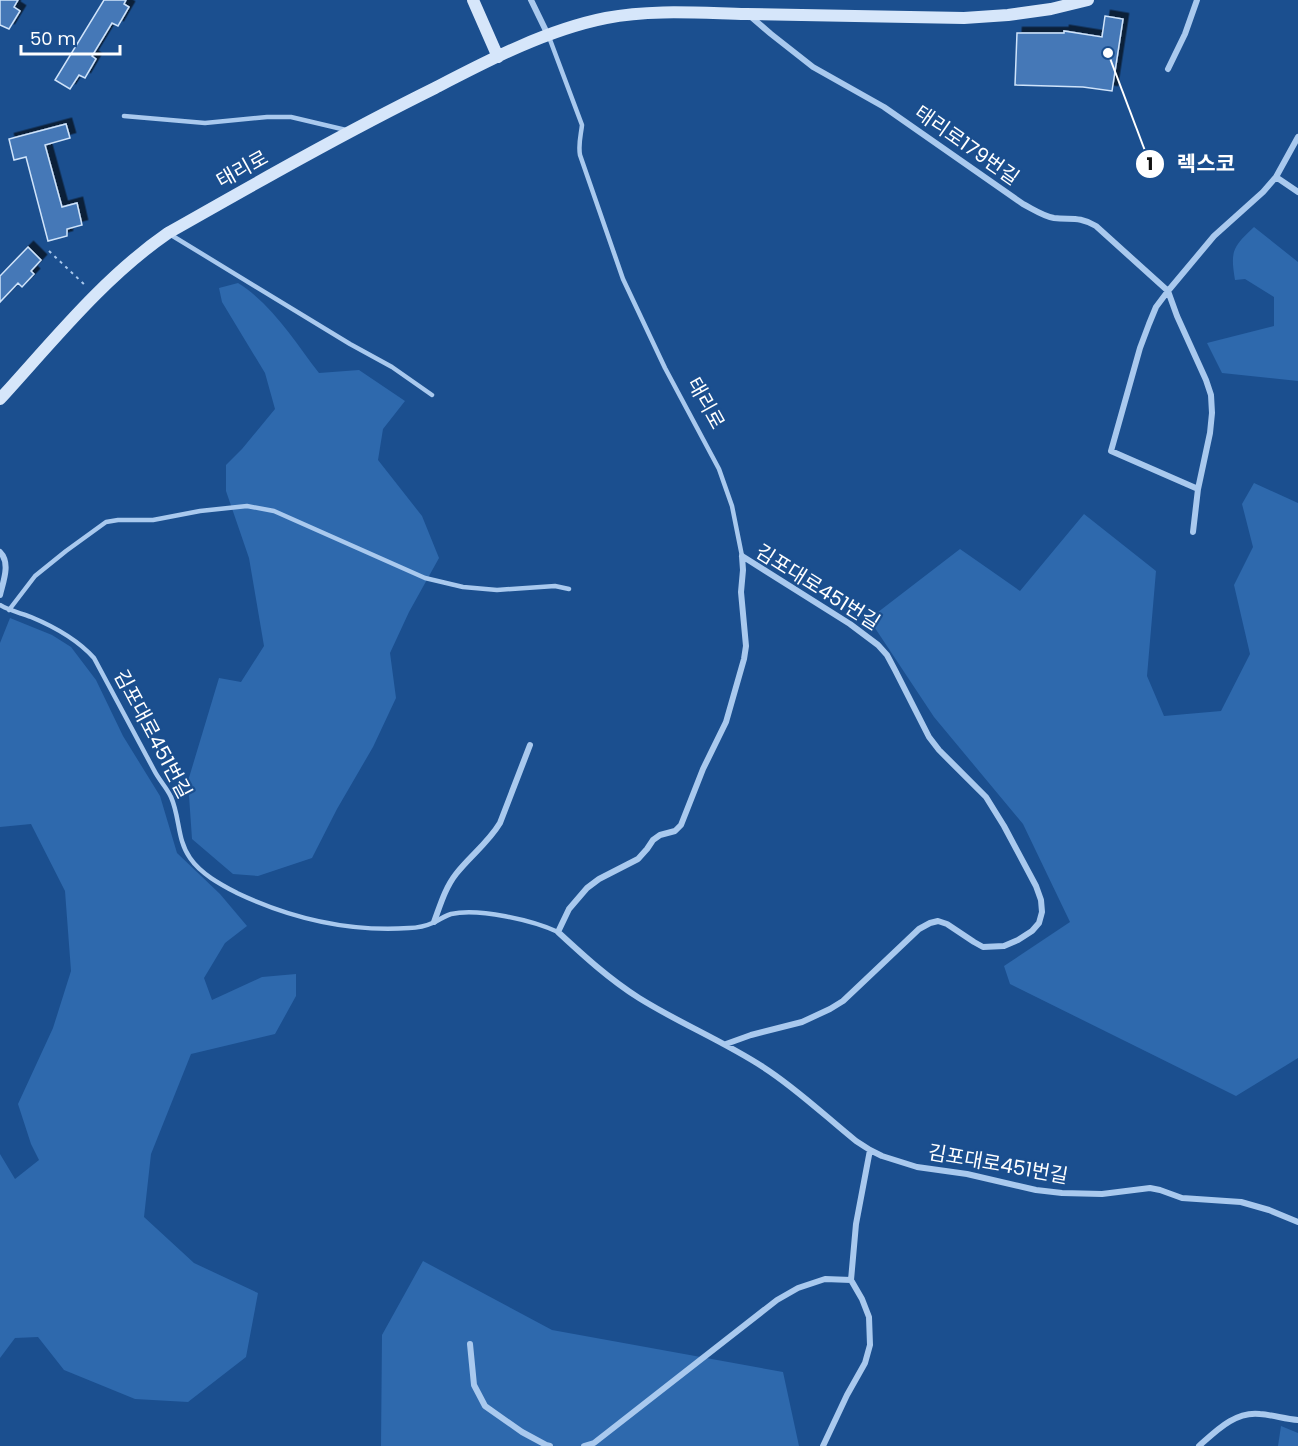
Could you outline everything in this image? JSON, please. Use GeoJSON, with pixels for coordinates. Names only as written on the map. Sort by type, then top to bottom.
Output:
{"type":"FeatureCollection","features":[{"type":"Feature","properties":{"kind":"street"},"geometry":{"type":"LineString","coordinates":[[473,0],[498,57]]}},
{"type":"Feature","properties":{"kind":"street"},"geometry":{"type":"LineString","coordinates":[[531,0],[548,35]]}},
{"type":"Feature","properties":{"kind":"street","name":"태리로"},"geometry":{"type":"LineString","coordinates":[[0,399],[96,295],[147,248],[168,233],[351,131],[498,57],[548,35],[606,18],[639,13],[964,18],[1051,9],[1088,0]]}},
{"type":"Feature","properties":{"kind":"street"},"geometry":{"type":"LineString","coordinates":[[1168,69],[1185,34],[1197,0]]}},
{"type":"Feature","properties":{"kind":"street","name":"태리로179번길"},"geometry":{"type":"LineString","coordinates":[[748,14],[813,68],[884,107],[1023,204],[1044,215],[1054,218],[1082,219],[1096,226],[1168,291],[1188,342],[1200,363],[1211,395],[1210,433],[1198,489],[1193,532]]}},
{"type":"Feature","properties":{"kind":"street"},"geometry":{"type":"LineString","coordinates":[[1198,489],[1111,451],[1126,396],[1156,307],[1214,236],[1263,192],[1276,177],[1298,137]]}},
{"type":"Feature","properties":{"kind":"street"},"geometry":{"type":"LineString","coordinates":[[1276,177],[1298,192]]}},
{"type":"Feature","properties":{"kind":"street"},"geometry":{"type":"LineString","coordinates":[[0,552],[4,555],[6,562],[0,595]]}},
{"type":"Feature","properties":{"kind":"street","name":"김포대로451번길"},"geometry":{"type":"LineString","coordinates":[[742,556],[741,592],[746,646],[744,658],[726,722],[703,769],[681,825],[675,831],[660,835],[653,840],[638,859],[599,879],[587,888],[569,909],[558,932],[595,966],[633,994],[665,1014],[726,1044],[777,1076],[833,1123],[870,1150],[897,1161],[917,1167],[967,1174],[1036,1190],[1062,1193],[1102,1194],[1150,1188],[1182,1198],[1241,1202],[1298,1222]]}},
{"type":"Feature","properties":{"kind":"street","name":"김포대로451번길"},"geometry":{"type":"LineString","coordinates":[[726,1044],[802,1022],[830,1009],[843,1001],[919,929],[930,923],[938,921],[947,924],[983,947],[994,947],[1004,946],[1032,931],[1039,923],[1042,912],[1036,886],[1005,826],[986,797],[928,736],[895,670],[882,650],[850,624],[742,556]]}},
{"type":"Feature","properties":{"kind":"street"},"geometry":{"type":"LineString","coordinates":[[434,922],[441,901],[452,880],[494,834],[500,824],[530,745]]}},
{"type":"Feature","properties":{"kind":"street"},"geometry":{"type":"LineString","coordinates":[[823,1446],[865,1363],[870,1345],[869,1317],[851,1280],[856,1224],[870,1150]]}},
{"type":"Feature","properties":{"kind":"street"},"geometry":{"type":"LineString","coordinates":[[584,1446],[594,1443],[777,1300],[798,1287],[825,1279],[851,1280]]}},
{"type":"Feature","properties":{"kind":"street"},"geometry":{"type":"LineString","coordinates":[[470,1344],[474,1385],[485,1406],[522,1432],[550,1446]]}},
{"type":"Feature","properties":{"kind":"street"},"geometry":{"type":"LineString","coordinates":[[1199,1446],[1220,1427],[1241,1416],[1253,1413],[1298,1420]]}},
{"type":"Feature","properties":{"kind":"lane","name":"태리로"},"geometry":{"type":"LineString","coordinates":[[548,35],[582,125],[578,144],[580,155],[618,266],[665,368],[719,469],[732,507],[742,556]]}},
{"type":"Feature","properties":{"kind":"lane"},"geometry":{"type":"LineString","coordinates":[[124,116],[206,123],[291,117],[351,131]]}},
{"type":"Feature","properties":{"kind":"lane"},"geometry":{"type":"LineString","coordinates":[[168,233],[350,344],[392,367],[432,395]]}},
{"type":"Feature","properties":{"kind":"lane"},"geometry":{"type":"LineString","coordinates":[[9,610],[35,576],[105,522],[153,520],[200,511],[248,506],[274,512],[425,578],[463,587],[497,590],[555,586],[569,589]]}},
{"type":"Feature","properties":{"kind":"lane","name":"김포대로451번길"},"geometry":{"type":"LineString","coordinates":[[0,605],[59,630],[83,646],[94,658],[171,798],[188,856],[198,868],[225,887],[281,912],[336,925],[364,928],[422,927],[447,915],[474,913],[528,921],[558,932]]}},
{"type":"Feature","properties":{"kind":"path"},"geometry":{"type":"LineString","coordinates":[[49,250],[96,295]]}},
{"type":"Feature","properties":{"kind":"shaded area"},"geometry":{"type":"Polygon","coordinates":[[[1254,227],[1298,262],[1298,381],[1222,373],[1207,343],[1274,326],[1274,297],[1245,279],[1235,280],[1233,255],[1237,245],[1254,227]]]}},
{"type":"Feature","properties":{"kind":"shaded area"},"geometry":{"type":"Polygon","coordinates":[[[238,283],[272,313],[319,373],[359,370],[405,401],[383,429],[378,460],[422,516],[439,558],[409,612],[390,653],[396,698],[373,747],[312,858],[258,876],[233,874],[192,839],[188,781],[219,678],[241,682],[264,646],[249,558],[226,491],[226,465],[275,409],[265,373],[222,302],[219,288],[238,283]]]}},
{"type":"Feature","properties":{"kind":"shaded area"},"geometry":{"type":"Polygon","coordinates":[[[1254,483],[1298,503],[1298,1058],[1236,1096],[1010,984],[1004,966],[1070,922],[1023,824],[934,717],[869,619],[960,549],[1020,591],[1084,514],[1156,571],[1147,676],[1164,716],[1221,711],[1250,654],[1234,585],[1253,547],[1242,504],[1254,483]]]}},
{"type":"Feature","properties":{"kind":"shaded area"},"geometry":{"type":"Polygon","coordinates":[[[10,618],[52,635],[71,647],[96,680],[123,736],[160,796],[177,853],[220,894],[247,926],[225,943],[204,978],[212,1000],[262,977],[296,974],[296,996],[275,1034],[191,1054],[151,1154],[144,1217],[194,1263],[258,1293],[246,1357],[188,1402],[135,1399],[64,1370],[38,1337],[15,1338],[0,1358],[0,1154],[15,1179],[39,1160],[31,1144],[18,1104],[53,1028],[71,971],[65,891],[31,824],[0,827],[0,643],[10,618]]]}},
{"type":"Feature","properties":{"kind":"shaded area"},"geometry":{"type":"Polygon","coordinates":[[[423,1261],[552,1330],[783,1372],[799,1446],[381,1446],[382,1335],[423,1261]]]}},
{"type":"Feature","properties":{"kind":"shaded area"},"geometry":{"type":"Polygon","coordinates":[[[1281,1426],[1298,1433],[1298,1446],[1278,1446],[1281,1426]]]}},
{"type":"Feature","properties":{"kind":"building"},"geometry":{"type":"Polygon","coordinates":[[[0,0],[18,0],[14,7],[20,11],[9,29],[0,25],[0,0]]]}},
{"type":"Feature","properties":{"kind":"building"},"geometry":{"type":"Polygon","coordinates":[[[104,0],[126,0],[124,4],[129,7],[118,26],[112,23],[92,56],[96,59],[85,78],[79,75],[70,89],[55,80],[104,0]]]}},
{"type":"Feature","properties":{"kind":"building"},"geometry":{"type":"Polygon","coordinates":[[[1105,16],[1123,19],[1112,91],[1083,87],[1015,85],[1017,33],[1064,33],[1064,31],[1102,37],[1105,16]]]}},
{"type":"Feature","properties":{"kind":"building"},"geometry":{"type":"Polygon","coordinates":[[[66,124],[70,138],[45,145],[62,207],[77,203],[82,225],[67,229],[67,236],[48,241],[26,157],[14,160],[9,139],[66,124]]]}},
{"type":"Feature","properties":{"kind":"building"},"geometry":{"type":"Polygon","coordinates":[[[28,247],[41,260],[31,271],[34,274],[22,287],[18,283],[0,302],[0,276],[28,247]]]}},
{"type":"Feature","properties":{"kind":"place","name":"렉스코"},"geometry":{"type":"Point","coordinates":[1108,53]}}]}
